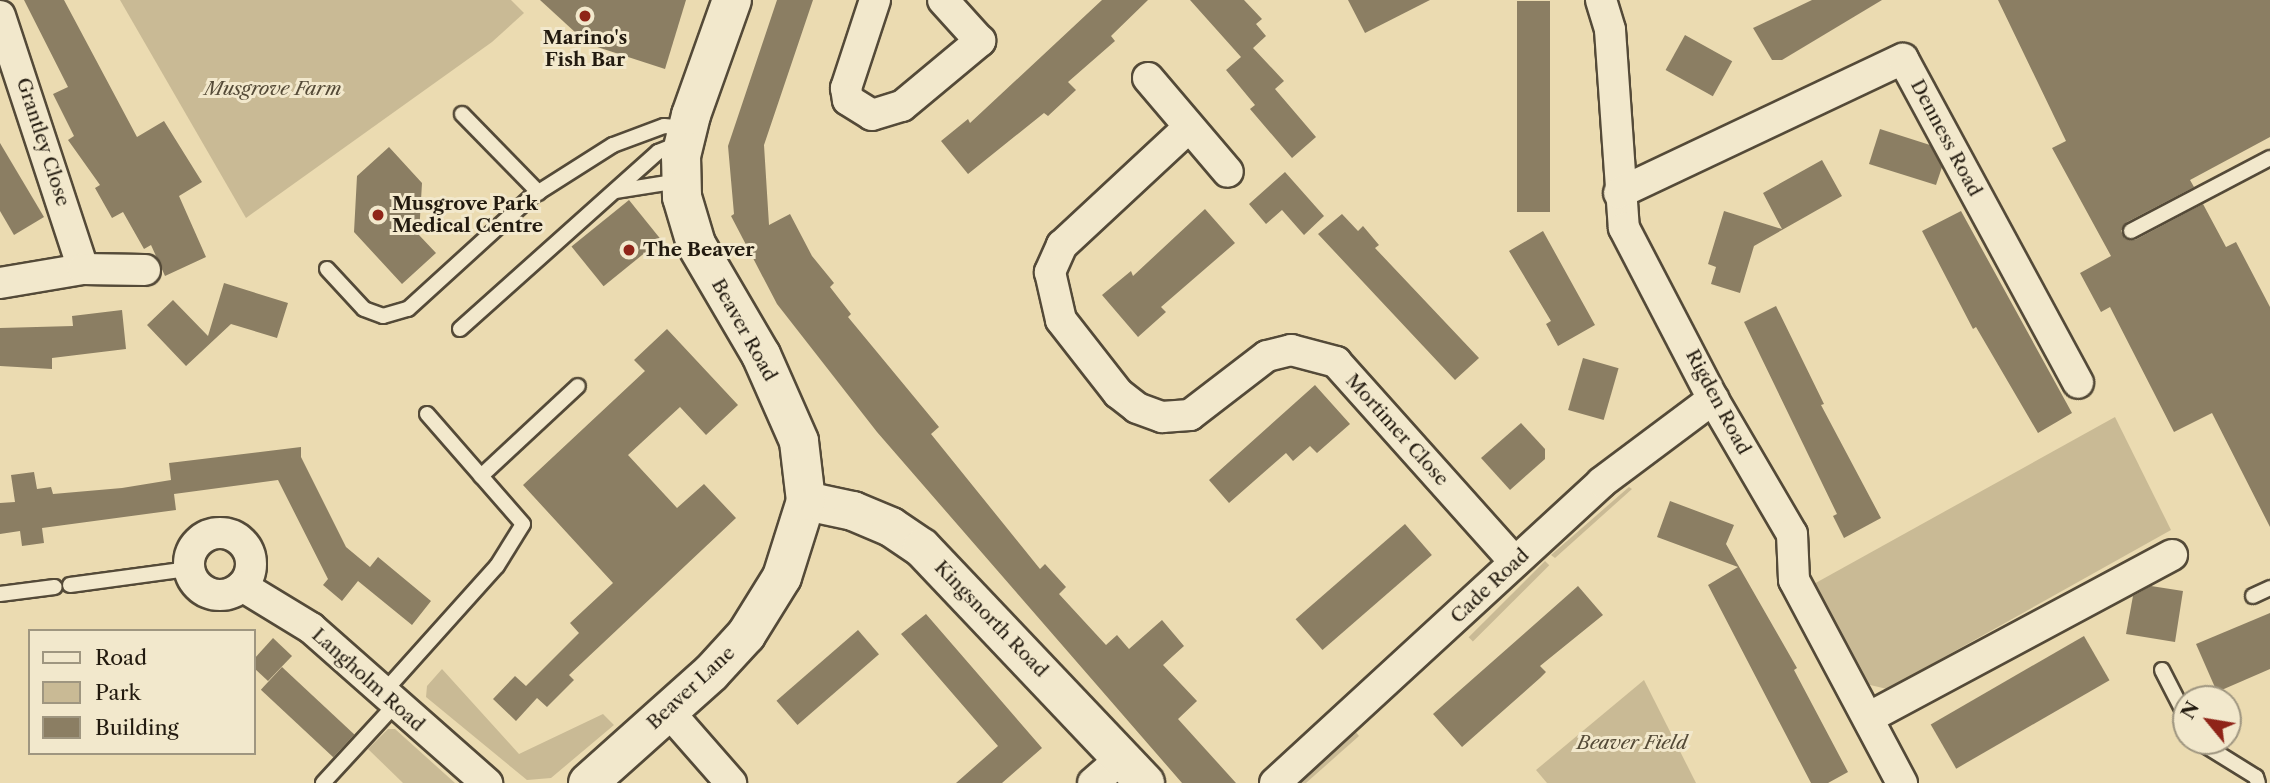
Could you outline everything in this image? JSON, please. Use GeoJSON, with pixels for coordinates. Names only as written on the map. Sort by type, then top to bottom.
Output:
{"type":"FeatureCollection","features":[{"type":"Feature","properties":{"kind":"main road","name":"Beaver Road"},"geometry":{"type":"LineString","coordinates":[[732,0],[686,135],[682,180],[696,244],[761,355],[799,441],[806,501]]}},
{"type":"Feature","properties":{"kind":"main road","name":"Beaver Lane"},"geometry":{"type":"LineString","coordinates":[[588,783],[668,711],[746,635],[782,577],[806,501]]}},
{"type":"Feature","properties":{"kind":"main road","name":"Kingsnorth Road"},"geometry":{"type":"LineString","coordinates":[[806,501],[866,516],[922,548],[1134,770]]}},
{"type":"Feature","properties":{"kind":"street"},"geometry":{"type":"LineString","coordinates":[[875,0],[846,88],[848,100],[872,115],[902,106],[980,41],[943,0]]}},
{"type":"Feature","properties":{"kind":"street","name":"Rigden Road"},"geometry":{"type":"LineString","coordinates":[[1601,0],[1609,30],[1619,193],[1624,228],[1713,399],[1792,534],[1794,580],[1902,783]]}},
{"type":"Feature","properties":{"kind":"street","name":"Grantley Close"},"geometry":{"type":"LineString","coordinates":[[0,16],[83,269]]}},
{"type":"Feature","properties":{"kind":"street","name":"Denness Road"},"geometry":{"type":"LineString","coordinates":[[1619,193],[1903,60],[2078,383]]}},
{"type":"Feature","properties":{"kind":"street"},"geometry":{"type":"LineString","coordinates":[[1148,78],[1187,129],[1228,172]]}},
{"type":"Feature","properties":{"kind":"street","name":"Mortimer Close"},"geometry":{"type":"LineString","coordinates":[[1187,129],[1062,245],[1050,272],[1061,320],[1118,393],[1137,408],[1162,417],[1191,415],[1267,356],[1291,350],[1336,362],[1515,562]]}},
{"type":"Feature","properties":{"kind":"street"},"geometry":{"type":"LineString","coordinates":[[0,283],[83,269],[145,270]]}},
{"type":"Feature","properties":{"kind":"street","name":"Cade Road"},"geometry":{"type":"LineString","coordinates":[[1275,783],[1602,482],[1713,399]]}},
{"type":"Feature","properties":{"kind":"street"},"geometry":{"type":"LineString","coordinates":[[230,533],[247,546],[251,556],[251,567],[242,586],[215,595],[198,586],[189,569],[192,548],[208,534],[230,533]]}},
{"type":"Feature","properties":{"kind":"street"},"geometry":{"type":"LineString","coordinates":[[1868,718],[2172,555]]}},
{"type":"Feature","properties":{"kind":"street","name":"Langholm Road"},"geometry":{"type":"LineString","coordinates":[[242,586],[311,628],[487,783]]}},
{"type":"Feature","properties":{"kind":"street"},"geometry":{"type":"LineString","coordinates":[[668,711],[731,783]]}},
{"type":"Feature","properties":{"kind":"street"},"geometry":{"type":"LineString","coordinates":[[1093,783],[1134,770]]}},
{"type":"Feature","properties":{"kind":"lane"},"geometry":{"type":"LineString","coordinates":[[462,114],[539,193]]}},
{"type":"Feature","properties":{"kind":"lane"},"geometry":{"type":"LineString","coordinates":[[327,269],[363,309],[383,316],[408,309],[507,215],[613,145],[664,126],[686,135]]}},
{"type":"Feature","properties":{"kind":"lane"},"geometry":{"type":"LineString","coordinates":[[460,329],[658,152],[686,135]]}},
{"type":"Feature","properties":{"kind":"lane"},"geometry":{"type":"LineString","coordinates":[[2131,231],[2270,158]]}},
{"type":"Feature","properties":{"kind":"lane"},"geometry":{"type":"LineString","coordinates":[[615,191],[682,180]]}},
{"type":"Feature","properties":{"kind":"lane"},"geometry":{"type":"LineString","coordinates":[[481,476],[578,386]]}},
{"type":"Feature","properties":{"kind":"lane"},"geometry":{"type":"LineString","coordinates":[[323,783],[498,566],[523,524],[427,414]]}},
{"type":"Feature","properties":{"kind":"lane"},"geometry":{"type":"LineString","coordinates":[[0,594],[189,569]]}},
{"type":"Feature","properties":{"kind":"lane"},"geometry":{"type":"LineString","coordinates":[[2253,596],[2270,588]]}},
{"type":"Feature","properties":{"kind":"lane"},"geometry":{"type":"LineString","coordinates":[[2162,670],[2172,690]]}},
{"type":"Feature","properties":{"kind":"lane"},"geometry":{"type":"LineString","coordinates":[[2221,755],[2256,777],[2258,783]]}},
{"type":"Feature","properties":{"kind":"green space","name":"Musgrove Farm"},"geometry":{"type":"Polygon","coordinates":[[[120,0],[511,0],[524,13],[492,42],[246,218],[120,0]]]}},
{"type":"Feature","properties":{"kind":"green space"},"geometry":{"type":"Polygon","coordinates":[[[2115,417],[2171,530],[1887,689],[1866,684],[1812,585],[2115,417]]]}},
{"type":"Feature","properties":{"kind":"green space"},"geometry":{"type":"Polygon","coordinates":[[[1629,487],[1632,489],[1555,558],[1551,555],[1629,487]]]}},
{"type":"Feature","properties":{"kind":"green space"},"geometry":{"type":"Polygon","coordinates":[[[1545,561],[1549,565],[1473,642],[1469,637],[1545,561]]]}},
{"type":"Feature","properties":{"kind":"green space"},"geometry":{"type":"Polygon","coordinates":[[[442,669],[519,754],[603,714],[614,725],[551,778],[527,780],[426,697],[427,686],[442,669]]]}},
{"type":"Feature","properties":{"kind":"green space","name":"Beaver Field"},"geometry":{"type":"Polygon","coordinates":[[[1644,680],[1696,783],[1547,783],[1536,770],[1644,680]]]}},
{"type":"Feature","properties":{"kind":"green space"},"geometry":{"type":"Polygon","coordinates":[[[388,729],[395,729],[455,783],[403,783],[368,749],[388,729]]]}},
{"type":"Feature","properties":{"kind":"green space"},"geometry":{"type":"Polygon","coordinates":[[[1355,731],[1359,736],[1306,783],[1297,783],[1355,731]]]}},
{"type":"Feature","properties":{"kind":"building"},"geometry":{"type":"Polygon","coordinates":[[[24,0],[64,0],[137,137],[164,121],[202,182],[179,196],[206,257],[165,276],[151,245],[144,249],[123,212],[112,218],[95,188],[100,185],[68,140],[74,136],[53,94],[68,87],[24,0]]]}},
{"type":"Feature","properties":{"kind":"building"},"geometry":{"type":"Polygon","coordinates":[[[540,0],[686,0],[665,69],[588,44],[540,0]]]}},
{"type":"Feature","properties":{"kind":"building"},"geometry":{"type":"Polygon","coordinates":[[[777,0],[813,0],[764,145],[769,225],[790,214],[812,256],[834,283],[830,287],[851,314],[848,317],[939,427],[931,434],[1040,569],[1045,564],[1066,587],[1059,594],[1106,645],[1117,635],[1129,649],[1162,620],[1184,646],[1163,665],[1197,701],[1178,719],[1236,783],[1182,783],[877,432],[777,304],[731,216],[734,214],[728,146],[777,0]]]}},
{"type":"Feature","properties":{"kind":"building"},"geometry":{"type":"Polygon","coordinates":[[[1102,0],[1148,0],[1111,36],[1115,41],[1068,82],[1076,90],[1048,116],[1044,113],[968,174],[941,141],[968,119],[970,123],[1102,0]]]}},
{"type":"Feature","properties":{"kind":"building"},"geometry":{"type":"Polygon","coordinates":[[[1190,0],[1244,0],[1262,19],[1256,24],[1266,36],[1253,48],[1284,81],[1275,89],[1316,137],[1292,158],[1250,109],[1255,105],[1226,70],[1241,57],[1190,0]]]}},
{"type":"Feature","properties":{"kind":"building"},"geometry":{"type":"Polygon","coordinates":[[[1348,0],[1430,0],[1365,33],[1348,0]]]}},
{"type":"Feature","properties":{"kind":"building"},"geometry":{"type":"Polygon","coordinates":[[[1812,0],[1882,0],[1782,60],[1772,60],[1753,28],[1812,0]]]}},
{"type":"Feature","properties":{"kind":"building"},"geometry":{"type":"Polygon","coordinates":[[[1998,0],[2270,0],[2270,137],[2190,180],[2194,187],[2127,222],[2121,231],[2125,239],[2135,240],[2203,204],[2226,247],[2236,242],[2270,307],[2270,527],[2212,413],[2174,432],[2110,307],[2101,312],[2080,273],[2111,256],[2052,148],[2066,141],[1998,0]]]}},
{"type":"Feature","properties":{"kind":"building"},"geometry":{"type":"Polygon","coordinates":[[[1517,1],[1550,1],[1550,212],[1517,212],[1517,1]]]}},
{"type":"Feature","properties":{"kind":"building"},"geometry":{"type":"Polygon","coordinates":[[[1685,35],[1732,61],[1713,96],[1666,70],[1685,35]]]}},
{"type":"Feature","properties":{"kind":"building"},"geometry":{"type":"Polygon","coordinates":[[[1880,129],[1930,145],[1942,167],[1936,185],[1869,164],[1880,129]]]}},
{"type":"Feature","properties":{"kind":"building"},"geometry":{"type":"Polygon","coordinates":[[[0,143],[44,217],[14,235],[0,211],[0,143]]]}},
{"type":"Feature","properties":{"kind":"building","name":"Musgrove Park Medical Centre"},"geometry":{"type":"Polygon","coordinates":[[[389,147],[422,183],[419,235],[436,253],[402,284],[354,232],[357,176],[389,147]]]}},
{"type":"Feature","properties":{"kind":"building"},"geometry":{"type":"Polygon","coordinates":[[[1822,160],[1842,196],[1754,246],[1740,293],[1711,284],[1716,267],[1708,264],[1724,211],[1782,229],[1763,193],[1822,160]]]}},
{"type":"Feature","properties":{"kind":"building"},"geometry":{"type":"Polygon","coordinates":[[[1285,172],[1324,216],[1304,235],[1282,210],[1266,224],[1249,204],[1285,172]]]}},
{"type":"Feature","properties":{"kind":"building","name":"The Beaver"},"geometry":{"type":"Polygon","coordinates":[[[629,200],[661,240],[604,286],[571,247],[629,200]]]}},
{"type":"Feature","properties":{"kind":"building"},"geometry":{"type":"Polygon","coordinates":[[[1205,209],[1235,243],[1161,307],[1166,312],[1138,337],[1102,295],[1131,271],[1133,276],[1205,209]]]}},
{"type":"Feature","properties":{"kind":"building"},"geometry":{"type":"Polygon","coordinates":[[[1961,211],[2072,413],[2038,433],[1976,327],[1973,329],[1922,231],[1961,211]]]}},
{"type":"Feature","properties":{"kind":"building"},"geometry":{"type":"Polygon","coordinates":[[[1342,214],[1358,231],[1363,226],[1379,245],[1375,248],[1479,358],[1455,380],[1318,234],[1342,214]]]}},
{"type":"Feature","properties":{"kind":"building"},"geometry":{"type":"Polygon","coordinates":[[[1543,231],[1595,325],[1558,346],[1546,324],[1551,321],[1509,251],[1543,231]]]}},
{"type":"Feature","properties":{"kind":"building"},"geometry":{"type":"Polygon","coordinates":[[[224,283],[288,303],[277,338],[231,324],[186,366],[147,325],[173,300],[208,336],[224,283]]]}},
{"type":"Feature","properties":{"kind":"building"},"geometry":{"type":"Polygon","coordinates":[[[1776,306],[1824,404],[1821,405],[1881,518],[1844,538],[1833,516],[1837,514],[1744,322],[1776,306]]]}},
{"type":"Feature","properties":{"kind":"building"},"geometry":{"type":"Polygon","coordinates":[[[122,310],[126,349],[52,358],[52,369],[0,366],[0,328],[73,326],[72,316],[122,310]]]}},
{"type":"Feature","properties":{"kind":"building"},"geometry":{"type":"Polygon","coordinates":[[[667,329],[738,405],[706,435],[680,407],[628,455],[677,508],[704,484],[736,518],[569,675],[574,680],[547,707],[537,698],[516,721],[493,699],[515,676],[526,686],[579,633],[570,623],[613,583],[523,485],[645,371],[634,360],[667,329]]]}},
{"type":"Feature","properties":{"kind":"building"},"geometry":{"type":"Polygon","coordinates":[[[1583,358],[1619,368],[1604,420],[1568,410],[1583,358]]]}},
{"type":"Feature","properties":{"kind":"building"},"geometry":{"type":"Polygon","coordinates":[[[1315,385],[1350,424],[1317,453],[1310,446],[1293,461],[1286,453],[1229,503],[1209,480],[1315,385]]]}},
{"type":"Feature","properties":{"kind":"building"},"geometry":{"type":"Polygon","coordinates":[[[1521,423],[1545,449],[1545,459],[1510,490],[1481,458],[1521,423]]]}},
{"type":"Feature","properties":{"kind":"building"},"geometry":{"type":"Polygon","coordinates":[[[301,447],[301,457],[346,547],[370,567],[378,557],[431,601],[412,625],[358,581],[342,601],[323,585],[328,579],[278,480],[174,494],[176,510],[42,528],[44,543],[22,546],[20,531],[0,534],[0,503],[15,502],[11,475],[34,472],[37,489],[51,487],[53,494],[122,488],[171,480],[169,463],[301,447]]]}},
{"type":"Feature","properties":{"kind":"building"},"geometry":{"type":"Polygon","coordinates":[[[1670,501],[1734,525],[1726,544],[1797,668],[1794,670],[1848,772],[1828,783],[1811,783],[1708,585],[1738,567],[1657,537],[1670,501]]]}},
{"type":"Feature","properties":{"kind":"building"},"geometry":{"type":"Polygon","coordinates":[[[1405,524],[1432,555],[1322,650],[1296,619],[1405,524]]]}},
{"type":"Feature","properties":{"kind":"building"},"geometry":{"type":"Polygon","coordinates":[[[1578,586],[1603,615],[1540,666],[1546,672],[1462,747],[1433,714],[1578,586]]]}},
{"type":"Feature","properties":{"kind":"building"},"geometry":{"type":"Polygon","coordinates":[[[2151,586],[2183,591],[2175,642],[2126,634],[2133,596],[2151,586]]]}},
{"type":"Feature","properties":{"kind":"building"},"geometry":{"type":"Polygon","coordinates":[[[2270,613],[2270,669],[2233,685],[2214,685],[2196,644],[2270,613]]]}},
{"type":"Feature","properties":{"kind":"building"},"geometry":{"type":"Polygon","coordinates":[[[926,614],[1042,748],[1002,783],[956,783],[998,746],[901,634],[926,614]]]}},
{"type":"Feature","properties":{"kind":"building"},"geometry":{"type":"Polygon","coordinates":[[[858,630],[879,654],[797,725],[776,701],[858,630]]]}},
{"type":"Feature","properties":{"kind":"building"},"geometry":{"type":"Polygon","coordinates":[[[2084,636],[2110,680],[1956,769],[1931,725],[2084,636]]]}},
{"type":"Feature","properties":{"kind":"building"},"geometry":{"type":"Polygon","coordinates":[[[273,638],[292,656],[268,681],[256,670],[256,657],[273,638]]]}},
{"type":"Feature","properties":{"kind":"building"},"geometry":{"type":"Polygon","coordinates":[[[282,667],[354,735],[333,757],[261,690],[282,667]]]}},
{"type":"Feature","properties":{"kind":"place","name":"Marino's Fish Bar"},"geometry":{"type":"Point","coordinates":[585,16]}},
{"type":"Feature","properties":{"kind":"place","name":"Musgrove Park Medical Centre"},"geometry":{"type":"Point","coordinates":[378,215]}},
{"type":"Feature","properties":{"kind":"place","name":"The Beaver"},"geometry":{"type":"Point","coordinates":[629,250]}}]}
